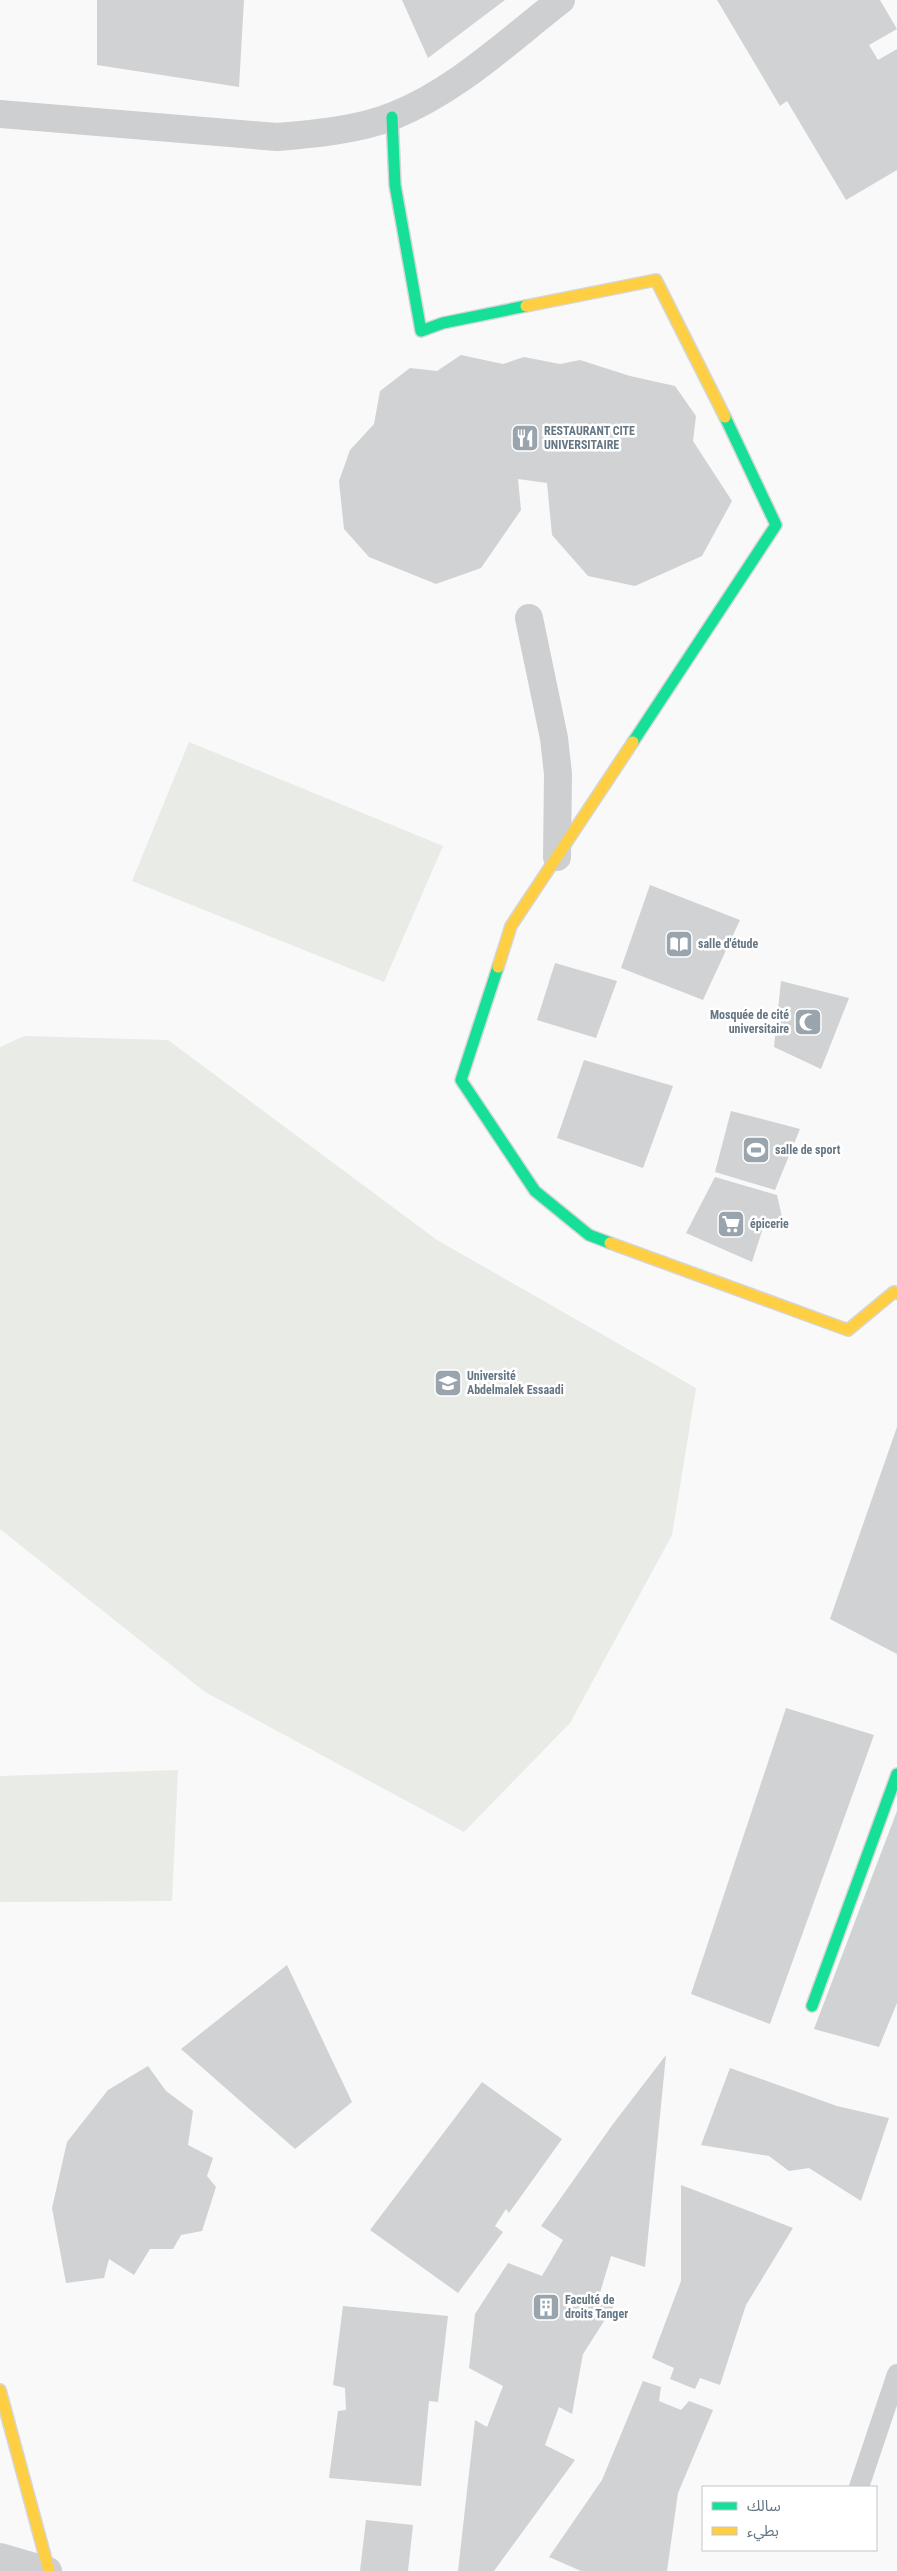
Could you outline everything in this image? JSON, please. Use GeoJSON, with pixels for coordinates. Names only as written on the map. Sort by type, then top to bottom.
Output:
{"type":"FeatureCollection","features":[{"type":"Feature","properties":{"kind":"street"},"geometry":{"type":"LineString","coordinates":[[0,114],[277,137],[323,134],[392,117],[445,90],[561,0]]}},
{"type":"Feature","properties":{"kind":"street"},"geometry":{"type":"LineString","coordinates":[[392,117],[395,185],[421,331],[443,323],[656,280],[701,366],[776,526],[512,926],[461,1080],[535,1192],[589,1235],[848,1330],[894,1292],[897,1293]]}},
{"type":"Feature","properties":{"kind":"street"},"geometry":{"type":"LineString","coordinates":[[529,618],[554,738],[558,774],[557,856]]}},
{"type":"Feature","properties":{"kind":"street"},"geometry":{"type":"LineString","coordinates":[[812,2006],[897,1774]]}},
{"type":"Feature","properties":{"kind":"street"},"geometry":{"type":"LineString","coordinates":[[0,2394],[48,2571]]}},
{"type":"Feature","properties":{"kind":"street"},"geometry":{"type":"LineString","coordinates":[[0,2557],[48,2571]]}},
{"type":"Feature","properties":{"kind":"lane"},"geometry":{"type":"LineString","coordinates":[[859,2486],[897,2374]]}},
{"type":"Feature","properties":{"kind":"shaded area"},"geometry":{"type":"Polygon","coordinates":[[[189,742],[443,846],[384,982],[132,881],[189,742]]]}},
{"type":"Feature","properties":{"kind":"shaded area"},"geometry":{"type":"Polygon","coordinates":[[[24,1036],[168,1040],[437,1240],[696,1388],[672,1535],[570,1723],[464,1832],[205,1692],[0,1529],[0,1047],[24,1036]]]}},
{"type":"Feature","properties":{"kind":"shaded area"},"geometry":{"type":"Polygon","coordinates":[[[178,1770],[172,1901],[0,1902],[0,1776],[178,1770]]]}},
{"type":"Feature","properties":{"kind":"building"},"geometry":{"type":"Polygon","coordinates":[[[97,0],[244,0],[239,87],[97,65],[97,0]]]}},
{"type":"Feature","properties":{"kind":"building"},"geometry":{"type":"Polygon","coordinates":[[[402,0],[505,0],[428,58],[402,0]]]}},
{"type":"Feature","properties":{"kind":"building"},"geometry":{"type":"Polygon","coordinates":[[[717,0],[880,0],[897,29],[869,45],[878,60],[897,49],[897,170],[846,200],[787,101],[780,106],[717,0]]]}},
{"type":"Feature","properties":{"kind":"building"},"geometry":{"type":"Polygon","coordinates":[[[461,355],[503,364],[524,357],[560,364],[580,360],[630,376],[675,386],[696,416],[693,441],[732,501],[702,556],[635,586],[588,576],[552,535],[547,483],[518,479],[521,510],[481,568],[436,584],[369,557],[344,529],[339,481],[350,450],[374,424],[380,391],[410,368],[437,371],[461,355]]]}},
{"type":"Feature","properties":{"kind":"building","name":"salle d'étude"},"geometry":{"type":"Polygon","coordinates":[[[650,885],[740,920],[703,1000],[621,968],[650,885]]]}},
{"type":"Feature","properties":{"kind":"building"},"geometry":{"type":"Polygon","coordinates":[[[555,963],[617,981],[596,1038],[537,1020],[555,963]]]}},
{"type":"Feature","properties":{"kind":"building","name":"Mosquée de cité universitaire"},"geometry":{"type":"Polygon","coordinates":[[[781,981],[849,998],[821,1069],[774,1047],[781,981]]]}},
{"type":"Feature","properties":{"kind":"building"},"geometry":{"type":"Polygon","coordinates":[[[584,1060],[673,1086],[643,1168],[557,1138],[584,1060]]]}},
{"type":"Feature","properties":{"kind":"building","name":"salle de sport"},"geometry":{"type":"Polygon","coordinates":[[[731,1111],[800,1129],[775,1190],[715,1172],[731,1111]]]}},
{"type":"Feature","properties":{"kind":"building","name":"épicerie"},"geometry":{"type":"Polygon","coordinates":[[[715,1177],[777,1195],[782,1217],[762,1231],[752,1262],[686,1233],[715,1177]]]}},
{"type":"Feature","properties":{"kind":"building"},"geometry":{"type":"Polygon","coordinates":[[[897,1427],[897,1654],[830,1619],[897,1427]]]}},
{"type":"Feature","properties":{"kind":"building"},"geometry":{"type":"Polygon","coordinates":[[[786,1708],[874,1735],[770,2024],[691,1994],[786,1708]]]}},
{"type":"Feature","properties":{"kind":"building"},"geometry":{"type":"Polygon","coordinates":[[[897,1811],[897,2003],[879,2047],[814,2029],[897,1811]]]}},
{"type":"Feature","properties":{"kind":"building"},"geometry":{"type":"Polygon","coordinates":[[[287,1965],[352,2102],[295,2149],[181,2049],[287,1965]]]}},
{"type":"Feature","properties":{"kind":"building","name":"Faculté de droits Tanger"},"geometry":{"type":"Polygon","coordinates":[[[666,2055],[645,2267],[611,2256],[599,2296],[617,2301],[583,2354],[572,2414],[559,2407],[545,2445],[575,2460],[494,2571],[458,2571],[475,2420],[487,2427],[503,2386],[469,2368],[475,2314],[508,2263],[542,2276],[563,2240],[541,2226],[613,2124],[666,2055]]]}},
{"type":"Feature","properties":{"kind":"building"},"geometry":{"type":"Polygon","coordinates":[[[148,2066],[166,2091],[193,2111],[188,2145],[213,2158],[207,2176],[216,2187],[202,2231],[181,2235],[173,2249],[150,2249],[134,2275],[109,2259],[104,2278],[66,2283],[52,2208],[67,2142],[108,2090],[148,2066]]]}},
{"type":"Feature","properties":{"kind":"building"},"geometry":{"type":"Polygon","coordinates":[[[730,2068],[837,2106],[889,2118],[861,2201],[809,2168],[789,2171],[769,2156],[701,2145],[730,2068]]]}},
{"type":"Feature","properties":{"kind":"building"},"geometry":{"type":"Polygon","coordinates":[[[482,2082],[562,2139],[509,2213],[506,2209],[495,2226],[503,2232],[458,2293],[370,2230],[482,2082]]]}},
{"type":"Feature","properties":{"kind":"building","name":"Faculté de droits Tanger"},"geometry":{"type":"Polygon","coordinates":[[[681,2185],[793,2228],[746,2305],[720,2385],[700,2378],[695,2389],[670,2379],[674,2368],[652,2358],[681,2281],[681,2185]]]}},
{"type":"Feature","properties":{"kind":"building"},"geometry":{"type":"Polygon","coordinates":[[[343,2306],[448,2316],[438,2402],[429,2401],[421,2486],[329,2478],[338,2411],[346,2410],[345,2388],[333,2385],[343,2306]]]}},
{"type":"Feature","properties":{"kind":"building"},"geometry":{"type":"Polygon","coordinates":[[[643,2381],[661,2387],[659,2401],[681,2410],[689,2401],[713,2410],[678,2493],[667,2571],[581,2571],[549,2557],[602,2480],[643,2381]]]}},
{"type":"Feature","properties":{"kind":"building"},"geometry":{"type":"Polygon","coordinates":[[[366,2520],[413,2525],[408,2571],[360,2571],[366,2520]]]}},
{"type":"Feature","properties":{"kind":"traffic: fast"},"geometry":{"type":"LineString","coordinates":[[392,117],[395,185],[421,331],[443,323],[526,306]]}},
{"type":"Feature","properties":{"kind":"traffic: fast"},"geometry":{"type":"LineString","coordinates":[[633,742],[776,525],[725,417]]}},
{"type":"Feature","properties":{"kind":"traffic: fast"},"geometry":{"type":"LineString","coordinates":[[498,967],[461,1080],[535,1191],[589,1235],[610,1243]]}},
{"type":"Feature","properties":{"kind":"traffic: fast"},"geometry":{"type":"LineString","coordinates":[[812,2006],[897,1774]]}},
{"type":"Feature","properties":{"kind":"traffic: slow"},"geometry":{"type":"LineString","coordinates":[[526,306],[656,280],[725,417]]}},
{"type":"Feature","properties":{"kind":"traffic: slow"},"geometry":{"type":"LineString","coordinates":[[498,967],[511,926],[633,742]]}},
{"type":"Feature","properties":{"kind":"traffic: slow"},"geometry":{"type":"LineString","coordinates":[[610,1243],[848,1330],[894,1292],[897,1293]]}},
{"type":"Feature","properties":{"kind":"traffic: slow"},"geometry":{"type":"LineString","coordinates":[[0,2390],[49,2571]]}},
{"type":"Feature","properties":{"kind":"place","name":"RESTAURANT CITE UNIVERSITAIRE"},"geometry":{"type":"Point","coordinates":[525,438]}},
{"type":"Feature","properties":{"kind":"place","name":"salle d'étude"},"geometry":{"type":"Point","coordinates":[679,944]}},
{"type":"Feature","properties":{"kind":"place","name":"Mosquée de cité universitaire"},"geometry":{"type":"Point","coordinates":[808,1022]}},
{"type":"Feature","properties":{"kind":"place","name":"salle de sport"},"geometry":{"type":"Point","coordinates":[756,1150]}},
{"type":"Feature","properties":{"kind":"place","name":"épicerie"},"geometry":{"type":"Point","coordinates":[731,1224]}},
{"type":"Feature","properties":{"kind":"place","name":"Université Abdelmalek Essaadi"},"geometry":{"type":"Point","coordinates":[448,1383]}},
{"type":"Feature","properties":{"kind":"place","name":"Faculté de droits Tanger"},"geometry":{"type":"Point","coordinates":[546,2307]}}]}
